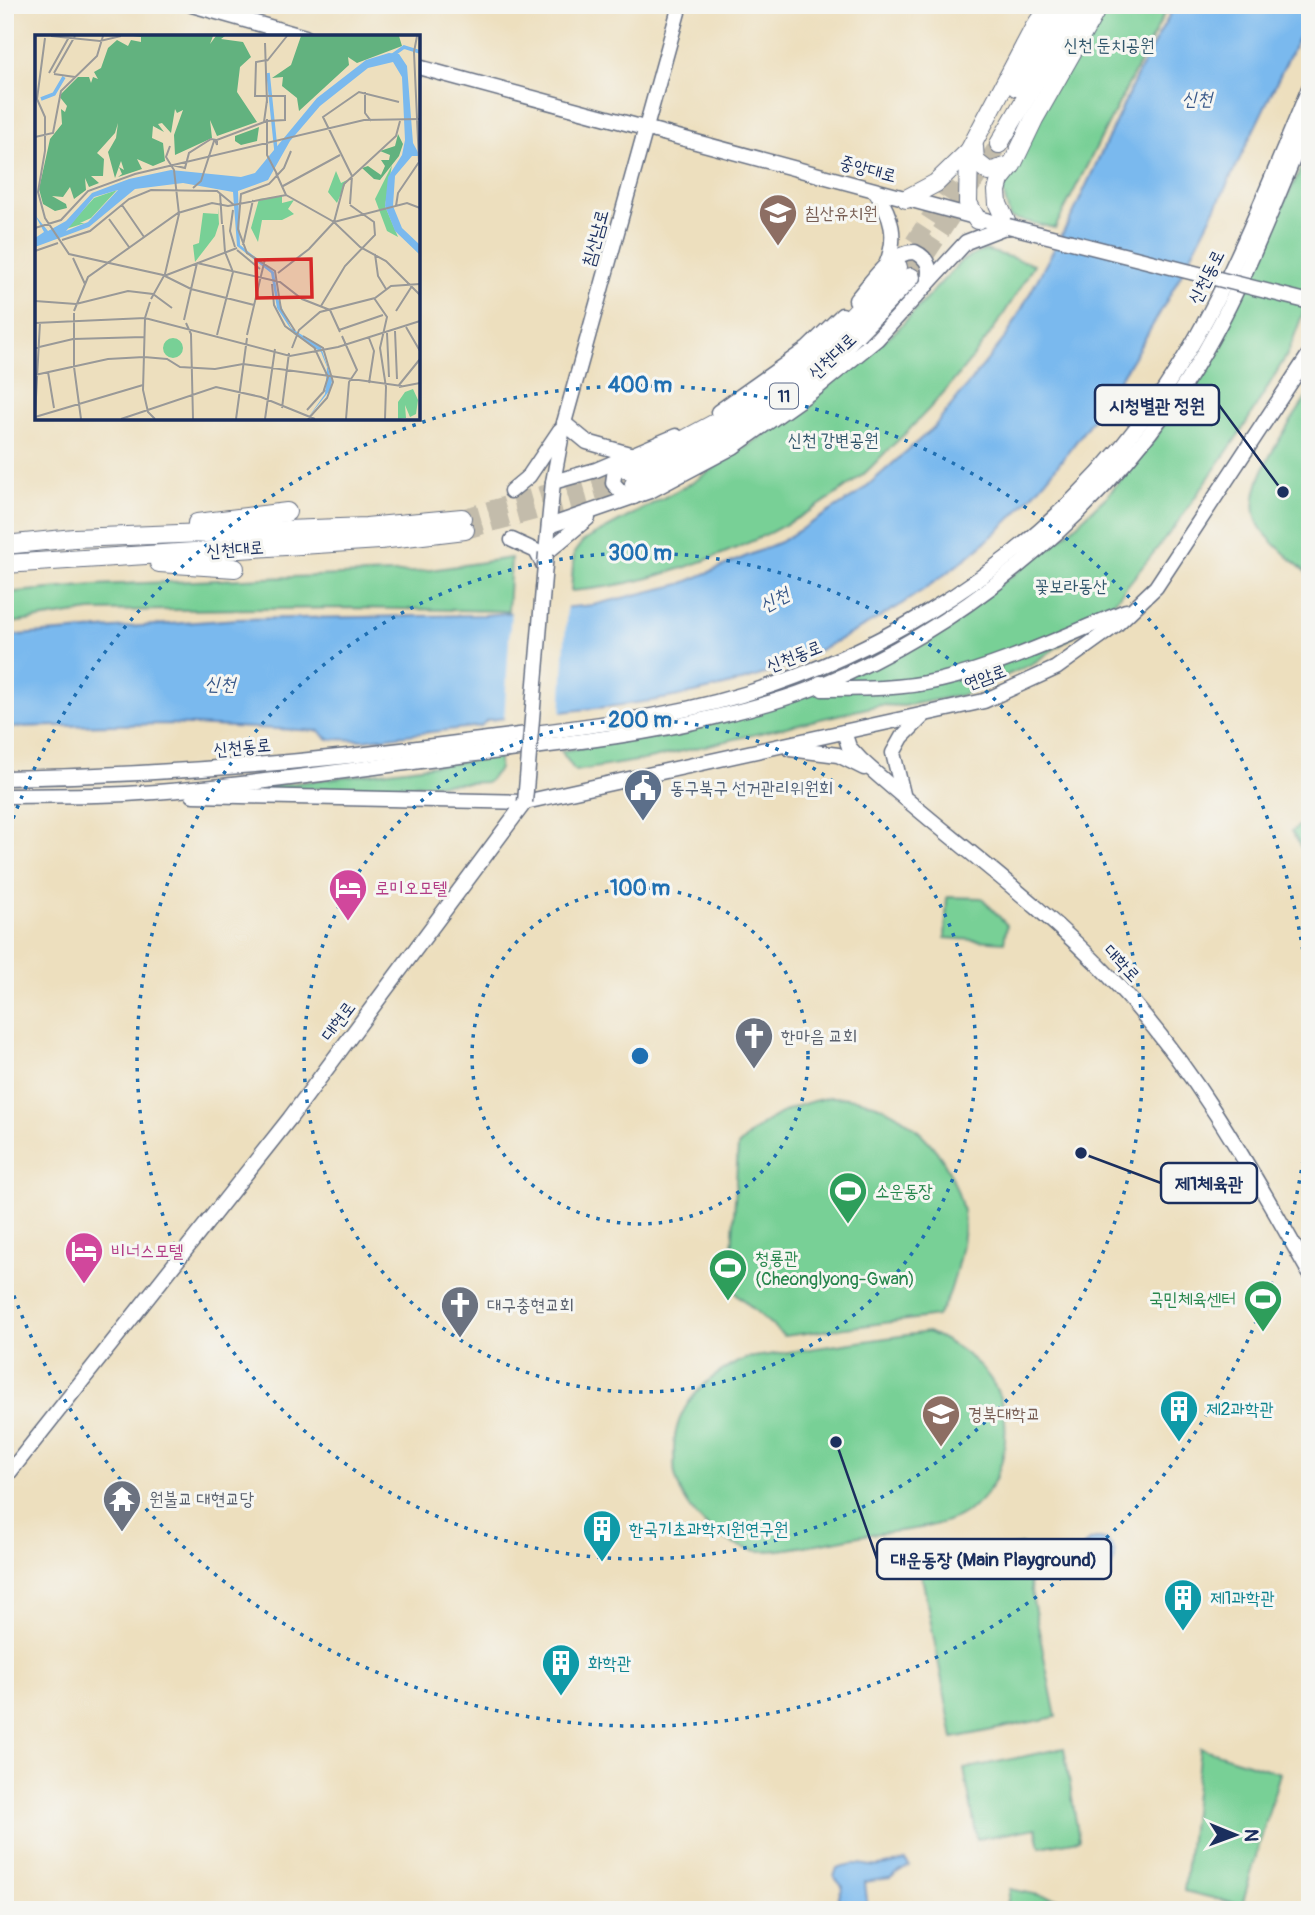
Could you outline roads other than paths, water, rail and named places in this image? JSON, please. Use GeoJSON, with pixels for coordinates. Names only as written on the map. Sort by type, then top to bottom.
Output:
{"type":"FeatureCollection","features":[{"type":"Feature","properties":{"kind":"highway"},"geometry":{"type":"LineString","coordinates":[[1012,165],[989,172],[975,160],[1034,28],[1050,5]]}},
{"type":"Feature","properties":{"kind":"highway"},"geometry":{"type":"LineString","coordinates":[[977,219],[968,203],[982,143],[1064,5]]}},
{"type":"Feature","properties":{"kind":"highway"},"geometry":{"type":"LineString","coordinates":[[906,199],[936,183],[982,143],[1080,5]]}},
{"type":"Feature","properties":{"kind":"highway"},"geometry":{"type":"LineString","coordinates":[[1008,226],[998,204],[1000,180],[1012,165],[1034,119],[1099,5]]}},
{"type":"Feature","properties":{"kind":"highway","name":"신천대로"},"geometry":{"type":"LineString","coordinates":[[632,477],[743,408],[816,354],[905,274]]}},
{"type":"Feature","properties":{"kind":"highway"},"geometry":{"type":"LineString","coordinates":[[74,538],[287,512]]}},
{"type":"Feature","properties":{"kind":"highway","name":"신천대로"},"geometry":{"type":"LineString","coordinates":[[10,564],[380,540],[464,524],[74,538],[11,544]]}},
{"type":"Feature","properties":{"kind":"highway"},"geometry":{"type":"LineString","coordinates":[[82,558],[235,568]]}},
{"type":"Feature","properties":{"kind":"main road"},"geometry":{"type":"LineString","coordinates":[[192,5],[298,35]]}},
{"type":"Feature","properties":{"kind":"main road","name":"침산남로"},"geometry":{"type":"LineString","coordinates":[[549,526],[553,482],[564,423],[680,5]]}},
{"type":"Feature","properties":{"kind":"main road","name":"중앙대로"},"geometry":{"type":"LineString","coordinates":[[420,69],[977,219],[1310,302]]}},
{"type":"Feature","properties":{"kind":"main road","name":"신천동로"},"geometry":{"type":"LineString","coordinates":[[5,778],[224,768],[333,758],[659,715],[762,688],[812,671],[908,623],[1010,555],[1107,464],[1144,418],[1180,365],[1207,317],[1255,218],[1310,86]]}},
{"type":"Feature","properties":{"kind":"main road","name":"신천동로"},"geometry":{"type":"LineString","coordinates":[[5,796],[125,794],[332,772],[663,729],[751,708],[821,685],[917,635],[995,583],[1066,526],[1138,448],[1193,371],[1223,317],[1310,118]]}},
{"type":"Feature","properties":{"kind":"main road"},"geometry":{"type":"LineString","coordinates":[[876,192],[893,231],[894,247],[905,274]]}},
{"type":"Feature","properties":{"kind":"main road"},"geometry":{"type":"LineString","coordinates":[[541,552],[595,512],[632,477],[733,447],[786,411],[877,338],[905,274],[987,232],[1008,226]]}},
{"type":"Feature","properties":{"kind":"main road","name":"연암로"},"geometry":{"type":"LineString","coordinates":[[125,794],[525,802],[984,701],[1056,668],[1116,625],[1156,587],[1310,353]]}},
{"type":"Feature","properties":{"kind":"main road"},"geometry":{"type":"LineString","coordinates":[[511,491],[530,476],[564,423],[632,477]]}},
{"type":"Feature","properties":{"kind":"main road"},"geometry":{"type":"LineString","coordinates":[[553,482],[596,470],[632,477]]}},
{"type":"Feature","properties":{"kind":"main road"},"geometry":{"type":"LineString","coordinates":[[525,802],[545,569],[541,552],[549,526],[595,512]]}},
{"type":"Feature","properties":{"kind":"main road"},"geometry":{"type":"LineString","coordinates":[[512,540],[541,552]]}},
{"type":"Feature","properties":{"kind":"main road"},"geometry":{"type":"LineString","coordinates":[[812,671],[823,689],[880,689],[941,680],[998,662],[1134,608]]}},
{"type":"Feature","properties":{"kind":"main road"},"geometry":{"type":"LineString","coordinates":[[903,794],[893,752],[902,737],[926,714]]}},
{"type":"Feature","properties":{"kind":"main road","name":"대학로"},"geometry":{"type":"LineString","coordinates":[[844,732],[849,747],[876,773],[1047,915],[1133,1004],[1216,1110],[1310,1274]]}},
{"type":"Feature","properties":{"kind":"main road"},"geometry":{"type":"LineString","coordinates":[[775,748],[838,755],[876,773]]}},
{"type":"Feature","properties":{"kind":"main road","name":"대현로"},"geometry":{"type":"LineString","coordinates":[[5,1478],[290,1118],[525,802]]}},
{"type":"Feature","properties":{"kind":"water","name":"신천"},"geometry":{"type":"Polygon","coordinates":[[[1175,5],[1310,5],[1310,14],[1185,267],[1114,388],[1074,445],[1010,519],[969,556],[899,606],[798,661],[742,681],[634,704],[487,720],[481,726],[364,740],[328,739],[319,731],[169,724],[5,727],[5,636],[238,619],[486,615],[593,605],[681,584],[780,542],[858,494],[934,427],[1008,334],[1074,212],[1139,71],[1175,5]]]}},
{"type":"Feature","properties":{"kind":"water"},"geometry":{"type":"Polygon","coordinates":[[[1098,1539],[1110,1544],[1115,1556],[1110,1568],[1098,1573],[1086,1568],[1081,1556],[1086,1544],[1098,1539]]]}},
{"type":"Feature","properties":{"kind":"water"},"geometry":{"type":"Polygon","coordinates":[[[906,1860],[909,1866],[890,1878],[865,1882],[868,1910],[833,1910],[843,1887],[834,1877],[837,1868],[854,1864],[879,1866],[906,1860]]]}},
{"type":"Feature","properties":{"kind":"tunnel"},"geometry":{"type":"LineString","coordinates":[[911,277],[999,144]]}},
{"type":"Feature","properties":{"kind":"tunnel"},"geometry":{"type":"LineString","coordinates":[[899,265],[972,154]]}},
{"type":"Feature","properties":{"kind":"tunnel"},"geometry":{"type":"LineString","coordinates":[[462,518],[628,470]]}},
{"type":"Feature","properties":{"kind":"tunnel"},"geometry":{"type":"LineString","coordinates":[[465,530],[631,485]]}},
{"type":"Feature","properties":{"kind":"place","name":"침산유치원"},"geometry":{"type":"Point","coordinates":[778,247]}},
{"type":"Feature","properties":{"kind":"place","name":"시청별관 정원"},"geometry":{"type":"Point","coordinates":[1283,492]}},
{"type":"Feature","properties":{"kind":"place","name":"동구북구 선거관리위원회"},"geometry":{"type":"Point","coordinates":[643,822]}},
{"type":"Feature","properties":{"kind":"place","name":"로미오모텔"},"geometry":{"type":"Point","coordinates":[348,922]}},
{"type":"Feature","properties":{"kind":"place","name":"한마음 교회"},"geometry":{"type":"Point","coordinates":[754,1070]}},
{"type":"Feature","properties":{"kind":"place","name":"제1체육관"},"geometry":{"type":"Point","coordinates":[1081,1153]}},
{"type":"Feature","properties":{"kind":"place","name":"소운동장"},"geometry":{"type":"Point","coordinates":[848,1225]}},
{"type":"Feature","properties":{"kind":"place","name":"비너스모텔"},"geometry":{"type":"Point","coordinates":[84,1285]}},
{"type":"Feature","properties":{"kind":"place","name":"청룡관 (Cheonglyong-Gwan)"},"geometry":{"type":"Point","coordinates":[728,1302]}},
{"type":"Feature","properties":{"kind":"place","name":"국민체육센터"},"geometry":{"type":"Point","coordinates":[1263,1333]}},
{"type":"Feature","properties":{"kind":"place","name":"대구충현교회"},"geometry":{"type":"Point","coordinates":[460,1339]}},
{"type":"Feature","properties":{"kind":"place","name":"대운동장 (Main Playground)"},"geometry":{"type":"Point","coordinates":[836,1442]}},
{"type":"Feature","properties":{"kind":"place","name":"제2과학관"},"geometry":{"type":"Point","coordinates":[1179,1443]}},
{"type":"Feature","properties":{"kind":"place","name":"경북대학교"},"geometry":{"type":"Point","coordinates":[941,1448]}},
{"type":"Feature","properties":{"kind":"place","name":"원불교 대현교당"},"geometry":{"type":"Point","coordinates":[122,1533]}},
{"type":"Feature","properties":{"kind":"place","name":"한국기초과학지원연구원"},"geometry":{"type":"Point","coordinates":[602,1563]}},
{"type":"Feature","properties":{"kind":"place","name":"제1과학관"},"geometry":{"type":"Point","coordinates":[1183,1632]}},
{"type":"Feature","properties":{"kind":"place","name":"화학관"},"geometry":{"type":"Point","coordinates":[561,1697]}},
{"type":"Feature","properties":{"kind":"park label","name":"신천 둔치공원"},"geometry":{"type":"Point","coordinates":[1109,45]}},
{"type":"Feature","properties":{"kind":"park label","name":"신천 강변공원"},"geometry":{"type":"Point","coordinates":[833,440]}},
{"type":"Feature","properties":{"kind":"park label","name":"꽃보라동산"},"geometry":{"type":"Point","coordinates":[1071,586]}}]}
